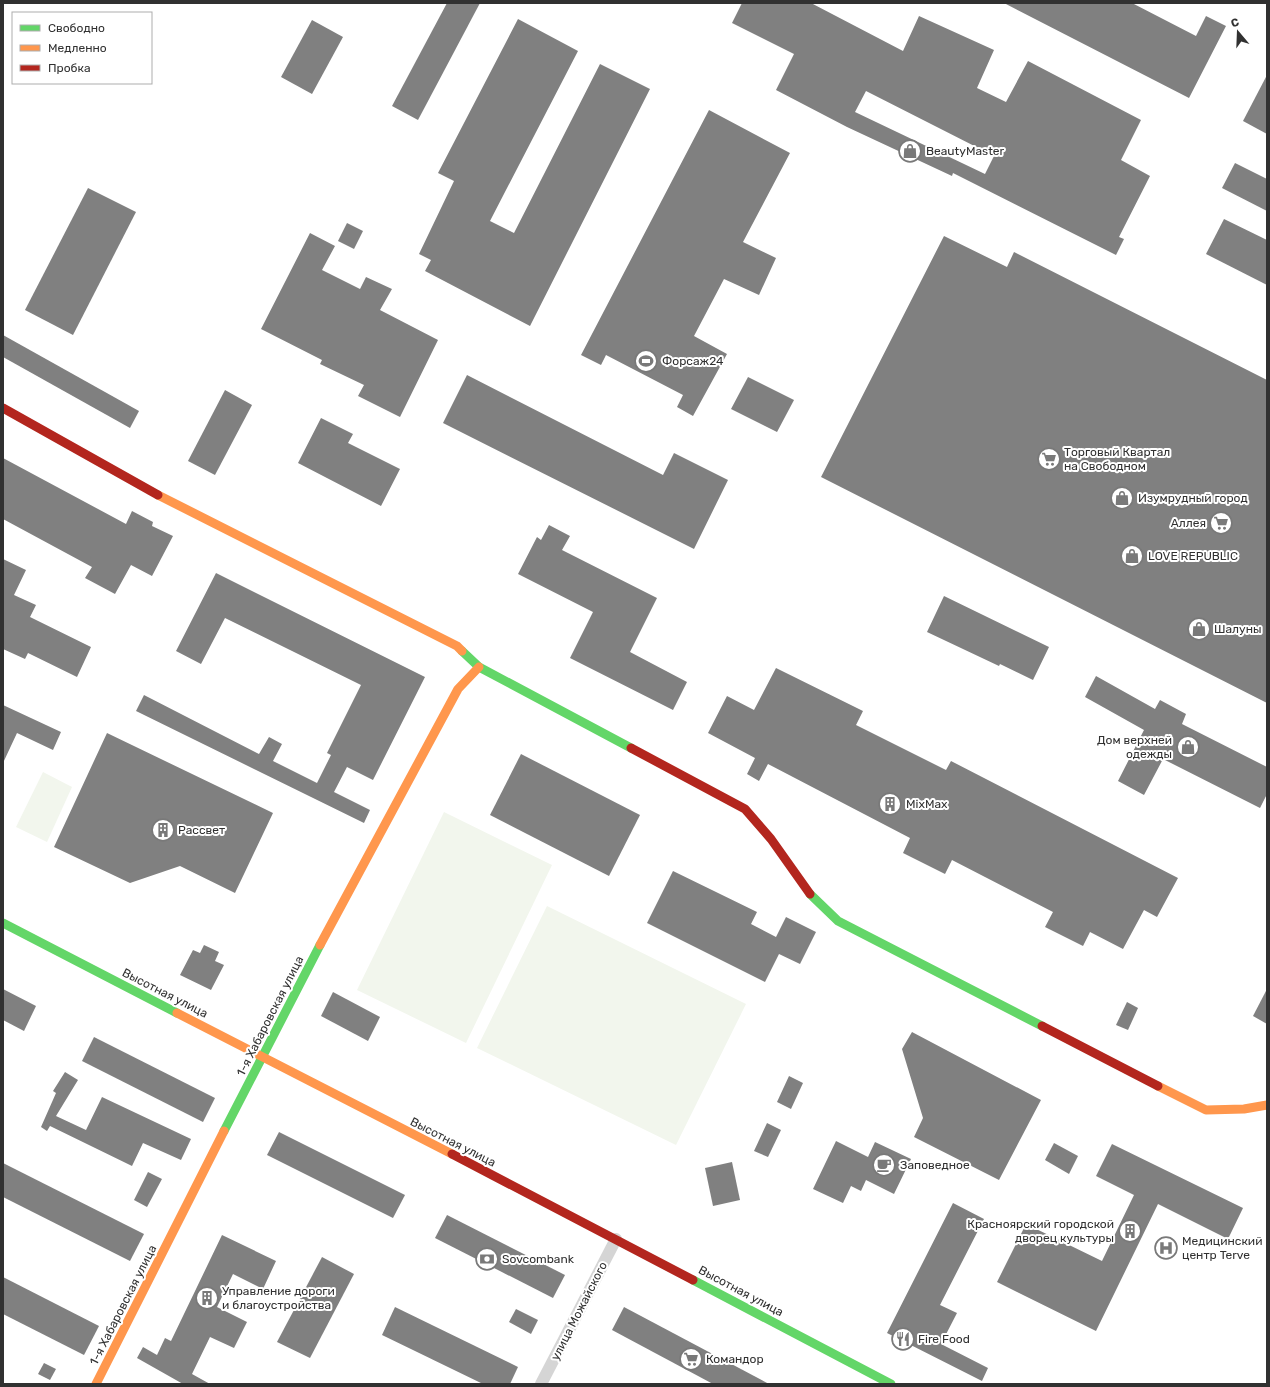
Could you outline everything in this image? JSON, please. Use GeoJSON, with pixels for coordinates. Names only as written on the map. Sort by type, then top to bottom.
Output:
{"type":"FeatureCollection","features":[{"type":"Feature","properties":{"kind":"street"},"geometry":{"type":"LineString","coordinates":[[3,408],[153,492],[457,646],[479,667],[745,809],[771,839],[810,894],[838,921],[878,943],[1206,1110],[1244,1109],[1267,1105]]}},
{"type":"Feature","properties":{"kind":"street","name":"1-я Хабаровская улица"},"geometry":{"type":"LineString","coordinates":[[96,1384],[283,1013],[458,689],[479,667]]}},
{"type":"Feature","properties":{"kind":"street","name":"Высотная улица"},"geometry":{"type":"LineString","coordinates":[[3,923],[616,1239],[891,1384]]}},
{"type":"Feature","properties":{"kind":"street","name":"улица Можайского"},"geometry":{"type":"LineString","coordinates":[[541,1384],[616,1239]]}},
{"type":"Feature","properties":{"kind":"shaded area"},"geometry":{"type":"Polygon","coordinates":[[[43,772],[72,787],[47,842],[16,827],[43,772]]]}},
{"type":"Feature","properties":{"kind":"shaded area"},"geometry":{"type":"Polygon","coordinates":[[[444,812],[552,865],[466,1043],[357,990],[444,812]]]}},
{"type":"Feature","properties":{"kind":"shaded area"},"geometry":{"type":"Polygon","coordinates":[[[547,906],[746,1004],[676,1145],[477,1048],[547,906]]]}},
{"type":"Feature","properties":{"kind":"building"},"geometry":{"type":"Polygon","coordinates":[[[447,3],[480,3],[418,120],[392,106],[447,3]]]}},
{"type":"Feature","properties":{"kind":"building"},"geometry":{"type":"Polygon","coordinates":[[[742,3],[811,3],[903,51],[919,16],[994,50],[977,88],[1006,102],[1028,61],[1141,120],[1121,160],[1150,176],[1119,237],[1124,239],[1116,255],[953,173],[952,176],[847,127],[776,90],[794,54],[732,23],[742,3]],[[866,91],[855,112],[985,174],[994,156],[866,91]]]}},
{"type":"Feature","properties":{"kind":"building"},"geometry":{"type":"Polygon","coordinates":[[[1004,3],[1132,3],[1196,36],[1206,16],[1226,26],[1189,98],[1004,3]]]}},
{"type":"Feature","properties":{"kind":"building"},"geometry":{"type":"Polygon","coordinates":[[[518,19],[578,51],[490,221],[514,233],[600,64],[650,89],[530,326],[425,271],[431,260],[419,254],[454,181],[438,173],[518,19]]]}},
{"type":"Feature","properties":{"kind":"building"},"geometry":{"type":"Polygon","coordinates":[[[312,20],[343,37],[312,94],[281,77],[312,20]]]}},
{"type":"Feature","properties":{"kind":"building"},"geometry":{"type":"Polygon","coordinates":[[[1267,75],[1267,134],[1243,121],[1267,75]]]}},
{"type":"Feature","properties":{"kind":"building"},"geometry":{"type":"Polygon","coordinates":[[[709,110],[790,153],[743,242],[776,258],[759,295],[724,279],[694,336],[727,354],[693,416],[677,407],[683,395],[606,355],[601,365],[581,355],[709,110]]]}},
{"type":"Feature","properties":{"kind":"building"},"geometry":{"type":"Polygon","coordinates":[[[1235,163],[1267,179],[1267,211],[1222,188],[1235,163]]]}},
{"type":"Feature","properties":{"kind":"building"},"geometry":{"type":"Polygon","coordinates":[[[88,188],[136,212],[73,335],[25,310],[88,188]]]}},
{"type":"Feature","properties":{"kind":"building"},"geometry":{"type":"Polygon","coordinates":[[[1224,219],[1267,240],[1267,285],[1206,254],[1224,219]]]}},
{"type":"Feature","properties":{"kind":"building"},"geometry":{"type":"Polygon","coordinates":[[[347,223],[363,231],[354,249],[338,241],[347,223]]]}},
{"type":"Feature","properties":{"kind":"building"},"geometry":{"type":"Polygon","coordinates":[[[310,233],[335,246],[322,270],[360,289],[366,277],[392,289],[380,310],[438,340],[400,417],[358,396],[364,385],[320,364],[322,360],[261,329],[310,233]]]}},
{"type":"Feature","properties":{"kind":"building","name":"Торговый Квартал на Свободном"},"geometry":{"type":"Polygon","coordinates":[[[944,236],[1007,267],[1014,252],[1267,380],[1267,703],[821,477],[944,236]]]}},
{"type":"Feature","properties":{"kind":"building"},"geometry":{"type":"Polygon","coordinates":[[[3,335],[139,411],[130,428],[3,357],[3,335]]]}},
{"type":"Feature","properties":{"kind":"building"},"geometry":{"type":"Polygon","coordinates":[[[467,375],[663,475],[674,453],[728,480],[694,549],[443,423],[467,375]]]}},
{"type":"Feature","properties":{"kind":"building"},"geometry":{"type":"Polygon","coordinates":[[[748,377],[794,400],[777,432],[731,409],[748,377]]]}},
{"type":"Feature","properties":{"kind":"building"},"geometry":{"type":"Polygon","coordinates":[[[225,390],[252,405],[215,475],[188,461],[225,390]]]}},
{"type":"Feature","properties":{"kind":"building"},"geometry":{"type":"Polygon","coordinates":[[[321,418],[353,434],[348,443],[400,469],[381,506],[298,463],[321,418]]]}},
{"type":"Feature","properties":{"kind":"building"},"geometry":{"type":"Polygon","coordinates":[[[3,458],[126,524],[132,511],[153,522],[152,526],[173,536],[152,576],[131,565],[115,594],[85,578],[92,567],[3,519],[3,458]]]}},
{"type":"Feature","properties":{"kind":"building"},"geometry":{"type":"Polygon","coordinates":[[[549,525],[570,536],[562,550],[657,598],[630,652],[687,682],[673,710],[570,658],[593,612],[518,574],[537,537],[541,540],[549,525]]]}},
{"type":"Feature","properties":{"kind":"building"},"geometry":{"type":"Polygon","coordinates":[[[3,559],[26,570],[14,595],[36,605],[30,617],[91,647],[77,677],[28,653],[25,659],[3,649],[3,559]]]}},
{"type":"Feature","properties":{"kind":"building"},"geometry":{"type":"Polygon","coordinates":[[[216,573],[425,677],[373,780],[347,767],[334,792],[370,810],[364,823],[136,711],[144,695],[259,754],[269,737],[282,744],[273,761],[317,783],[331,755],[327,753],[361,685],[225,618],[201,664],[176,651],[216,573]]]}},
{"type":"Feature","properties":{"kind":"building"},"geometry":{"type":"Polygon","coordinates":[[[944,596],[1049,647],[1033,680],[1000,664],[999,666],[927,632],[944,596]]]}},
{"type":"Feature","properties":{"kind":"building","name":"MixMax"},"geometry":{"type":"Polygon","coordinates":[[[776,668],[863,711],[856,725],[946,770],[951,761],[1178,878],[1157,917],[1144,910],[1123,949],[1090,932],[1083,946],[1045,927],[1053,912],[952,860],[945,874],[903,853],[910,838],[768,764],[759,781],[747,774],[755,758],[708,733],[727,696],[754,710],[776,668]]]}},
{"type":"Feature","properties":{"kind":"building"},"geometry":{"type":"Polygon","coordinates":[[[1096,676],[1155,709],[1160,700],[1186,714],[1182,724],[1267,767],[1267,794],[1260,808],[1163,759],[1144,795],[1118,781],[1144,730],[1085,697],[1096,676]]]}},
{"type":"Feature","properties":{"kind":"building"},"geometry":{"type":"Polygon","coordinates":[[[3,705],[61,732],[53,750],[17,733],[3,763],[3,705]]]}},
{"type":"Feature","properties":{"kind":"building","name":"Рассвет"},"geometry":{"type":"Polygon","coordinates":[[[107,733],[273,813],[235,893],[180,866],[130,883],[54,847],[107,733]]]}},
{"type":"Feature","properties":{"kind":"building"},"geometry":{"type":"Polygon","coordinates":[[[521,754],[640,815],[609,876],[490,815],[521,754]]]}},
{"type":"Feature","properties":{"kind":"building"},"geometry":{"type":"Polygon","coordinates":[[[673,871],[757,912],[751,924],[776,937],[786,917],[816,932],[800,964],[779,954],[765,982],[647,923],[673,871]]]}},
{"type":"Feature","properties":{"kind":"building"},"geometry":{"type":"Polygon","coordinates":[[[204,945],[219,952],[215,961],[224,965],[211,990],[180,975],[193,950],[200,953],[204,945]]]}},
{"type":"Feature","properties":{"kind":"building"},"geometry":{"type":"Polygon","coordinates":[[[3,989],[36,1006],[24,1031],[3,1020],[3,989]]]}},
{"type":"Feature","properties":{"kind":"building"},"geometry":{"type":"Polygon","coordinates":[[[1267,989],[1267,1024],[1253,1016],[1267,989]]]}},
{"type":"Feature","properties":{"kind":"building"},"geometry":{"type":"Polygon","coordinates":[[[333,992],[380,1017],[368,1041],[321,1016],[333,992]]]}},
{"type":"Feature","properties":{"kind":"building"},"geometry":{"type":"Polygon","coordinates":[[[1127,1002],[1138,1008],[1128,1030],[1116,1025],[1127,1002]]]}},
{"type":"Feature","properties":{"kind":"building"},"geometry":{"type":"Polygon","coordinates":[[[912,1032],[1041,1100],[999,1180],[914,1137],[923,1118],[902,1049],[912,1032]]]}},
{"type":"Feature","properties":{"kind":"building"},"geometry":{"type":"Polygon","coordinates":[[[94,1037],[215,1098],[203,1122],[82,1061],[94,1037]]]}},
{"type":"Feature","properties":{"kind":"building"},"geometry":{"type":"Polygon","coordinates":[[[65,1072],[78,1080],[56,1116],[86,1130],[102,1097],[191,1139],[181,1160],[143,1143],[132,1166],[50,1126],[47,1131],[41,1127],[56,1093],[53,1091],[65,1072]]]}},
{"type":"Feature","properties":{"kind":"building"},"geometry":{"type":"Polygon","coordinates":[[[789,1076],[803,1083],[791,1109],[777,1102],[789,1076]]]}},
{"type":"Feature","properties":{"kind":"building"},"geometry":{"type":"Polygon","coordinates":[[[767,1123],[781,1130],[768,1157],[754,1151],[767,1123]]]}},
{"type":"Feature","properties":{"kind":"building"},"geometry":{"type":"Polygon","coordinates":[[[279,1132],[405,1195],[393,1218],[267,1155],[279,1132]]]}},
{"type":"Feature","properties":{"kind":"building"},"geometry":{"type":"Polygon","coordinates":[[[836,1141],[868,1157],[875,1142],[911,1159],[894,1194],[866,1180],[861,1191],[851,1186],[843,1203],[813,1189],[836,1141]]]}},
{"type":"Feature","properties":{"kind":"building"},"geometry":{"type":"Polygon","coordinates":[[[1054,1143],[1078,1156],[1069,1174],[1045,1160],[1054,1143]]]}},
{"type":"Feature","properties":{"kind":"building","name":"Красноярский городской дворец культуры"},"geometry":{"type":"Polygon","coordinates":[[[1112,1144],[1243,1208],[1228,1239],[1158,1204],[1096,1331],[997,1282],[1026,1224],[1102,1261],[1134,1195],[1096,1176],[1112,1144]]]}},
{"type":"Feature","properties":{"kind":"building"},"geometry":{"type":"Polygon","coordinates":[[[732,1162],[740,1200],[713,1206],[705,1168],[732,1162]]]}},
{"type":"Feature","properties":{"kind":"building"},"geometry":{"type":"Polygon","coordinates":[[[3,1163],[144,1234],[130,1261],[3,1197],[3,1163]]]}},
{"type":"Feature","properties":{"kind":"building"},"geometry":{"type":"Polygon","coordinates":[[[148,1172],[162,1179],[147,1207],[134,1200],[148,1172]]]}},
{"type":"Feature","properties":{"kind":"building"},"geometry":{"type":"Polygon","coordinates":[[[953,1203],[984,1219],[940,1305],[957,1313],[941,1344],[988,1368],[982,1381],[887,1333],[953,1203]]]}},
{"type":"Feature","properties":{"kind":"building"},"geometry":{"type":"Polygon","coordinates":[[[447,1215],[565,1275],[553,1298],[435,1238],[447,1215]]]}},
{"type":"Feature","properties":{"kind":"building","name":"Управление дороги и благоустройства"},"geometry":{"type":"Polygon","coordinates":[[[222,1235],[276,1261],[263,1289],[233,1274],[217,1307],[247,1322],[234,1348],[210,1337],[192,1374],[210,1384],[183,1384],[137,1358],[143,1347],[157,1355],[165,1338],[171,1341],[222,1235]]]}},
{"type":"Feature","properties":{"kind":"building"},"geometry":{"type":"Polygon","coordinates":[[[322,1257],[354,1274],[310,1358],[277,1342],[322,1257]]]}},
{"type":"Feature","properties":{"kind":"building"},"geometry":{"type":"Polygon","coordinates":[[[3,1277],[99,1326],[84,1355],[3,1314],[3,1277]]]}},
{"type":"Feature","properties":{"kind":"building"},"geometry":{"type":"Polygon","coordinates":[[[395,1307],[518,1367],[510,1384],[483,1384],[382,1335],[395,1307]]]}},
{"type":"Feature","properties":{"kind":"building"},"geometry":{"type":"Polygon","coordinates":[[[624,1307],[769,1384],[713,1384],[612,1330],[624,1307]]]}},
{"type":"Feature","properties":{"kind":"building"},"geometry":{"type":"Polygon","coordinates":[[[516,1309],[538,1320],[531,1334],[509,1322],[516,1309]]]}},
{"type":"Feature","properties":{"kind":"building"},"geometry":{"type":"Polygon","coordinates":[[[44,1363],[56,1369],[50,1380],[38,1374],[44,1363]]]}},
{"type":"Feature","properties":{"kind":"traffic: fast"},"geometry":{"type":"LineString","coordinates":[[462,651],[479,667],[631,748]]}},
{"type":"Feature","properties":{"kind":"traffic: fast"},"geometry":{"type":"LineString","coordinates":[[810,894],[838,921],[1042,1026]]}},
{"type":"Feature","properties":{"kind":"traffic: fast"},"geometry":{"type":"LineString","coordinates":[[3,923],[177,1013]]}},
{"type":"Feature","properties":{"kind":"traffic: fast"},"geometry":{"type":"LineString","coordinates":[[224,1131],[320,945]]}},
{"type":"Feature","properties":{"kind":"traffic: fast"},"geometry":{"type":"LineString","coordinates":[[693,1280],[891,1384]]}},
{"type":"Feature","properties":{"kind":"traffic: slow"},"geometry":{"type":"LineString","coordinates":[[158,495],[457,646],[462,651]]}},
{"type":"Feature","properties":{"kind":"traffic: slow"},"geometry":{"type":"LineString","coordinates":[[320,945],[458,689],[479,667]]}},
{"type":"Feature","properties":{"kind":"traffic: slow"},"geometry":{"type":"LineString","coordinates":[[177,1013],[452,1154]]}},
{"type":"Feature","properties":{"kind":"traffic: slow"},"geometry":{"type":"LineString","coordinates":[[1158,1086],[1206,1110],[1244,1109],[1267,1105]]}},
{"type":"Feature","properties":{"kind":"traffic: slow"},"geometry":{"type":"LineString","coordinates":[[96,1384],[224,1131]]}},
{"type":"Feature","properties":{"kind":"traffic: jam"},"geometry":{"type":"LineString","coordinates":[[3,408],[158,495]]}},
{"type":"Feature","properties":{"kind":"traffic: jam"},"geometry":{"type":"LineString","coordinates":[[631,748],[745,809],[771,839],[810,894]]}},
{"type":"Feature","properties":{"kind":"traffic: jam"},"geometry":{"type":"LineString","coordinates":[[1042,1026],[1158,1086]]}},
{"type":"Feature","properties":{"kind":"traffic: jam"},"geometry":{"type":"LineString","coordinates":[[452,1154],[693,1280]]}},
{"type":"Feature","properties":{"kind":"place","name":"BeautyMaster"},"geometry":{"type":"Point","coordinates":[910,151]}},
{"type":"Feature","properties":{"kind":"place","name":"Форсаж24"},"geometry":{"type":"Point","coordinates":[646,361]}},
{"type":"Feature","properties":{"kind":"place","name":"Торговый Квартал на Свободном"},"geometry":{"type":"Point","coordinates":[1049,459]}},
{"type":"Feature","properties":{"kind":"place","name":"Изумрудный город"},"geometry":{"type":"Point","coordinates":[1122,498]}},
{"type":"Feature","properties":{"kind":"place","name":"Аллея"},"geometry":{"type":"Point","coordinates":[1221,523]}},
{"type":"Feature","properties":{"kind":"place","name":"LOVE REPUBLIC"},"geometry":{"type":"Point","coordinates":[1132,556]}},
{"type":"Feature","properties":{"kind":"place","name":"Шалуны"},"geometry":{"type":"Point","coordinates":[1199,629]}},
{"type":"Feature","properties":{"kind":"place","name":"Дом верхней одежды"},"geometry":{"type":"Point","coordinates":[1188,747]}},
{"type":"Feature","properties":{"kind":"place","name":"MixMax"},"geometry":{"type":"Point","coordinates":[890,804]}},
{"type":"Feature","properties":{"kind":"place","name":"Рассвет"},"geometry":{"type":"Point","coordinates":[163,830]}},
{"type":"Feature","properties":{"kind":"place","name":"Заповедное"},"geometry":{"type":"Point","coordinates":[884,1165]}},
{"type":"Feature","properties":{"kind":"place","name":"Красноярский городской дворец культуры"},"geometry":{"type":"Point","coordinates":[1130,1231]}},
{"type":"Feature","properties":{"kind":"place","name":"Медицинский центр Terve"},"geometry":{"type":"Point","coordinates":[1166,1248]}},
{"type":"Feature","properties":{"kind":"place","name":"Sovcombank"},"geometry":{"type":"Point","coordinates":[487,1259]}},
{"type":"Feature","properties":{"kind":"place","name":"Управление дороги и благоустройства"},"geometry":{"type":"Point","coordinates":[207,1298]}},
{"type":"Feature","properties":{"kind":"place","name":"Fire Food"},"geometry":{"type":"Point","coordinates":[903,1339]}},
{"type":"Feature","properties":{"kind":"place","name":"Командор"},"geometry":{"type":"Point","coordinates":[691,1359]}}]}
